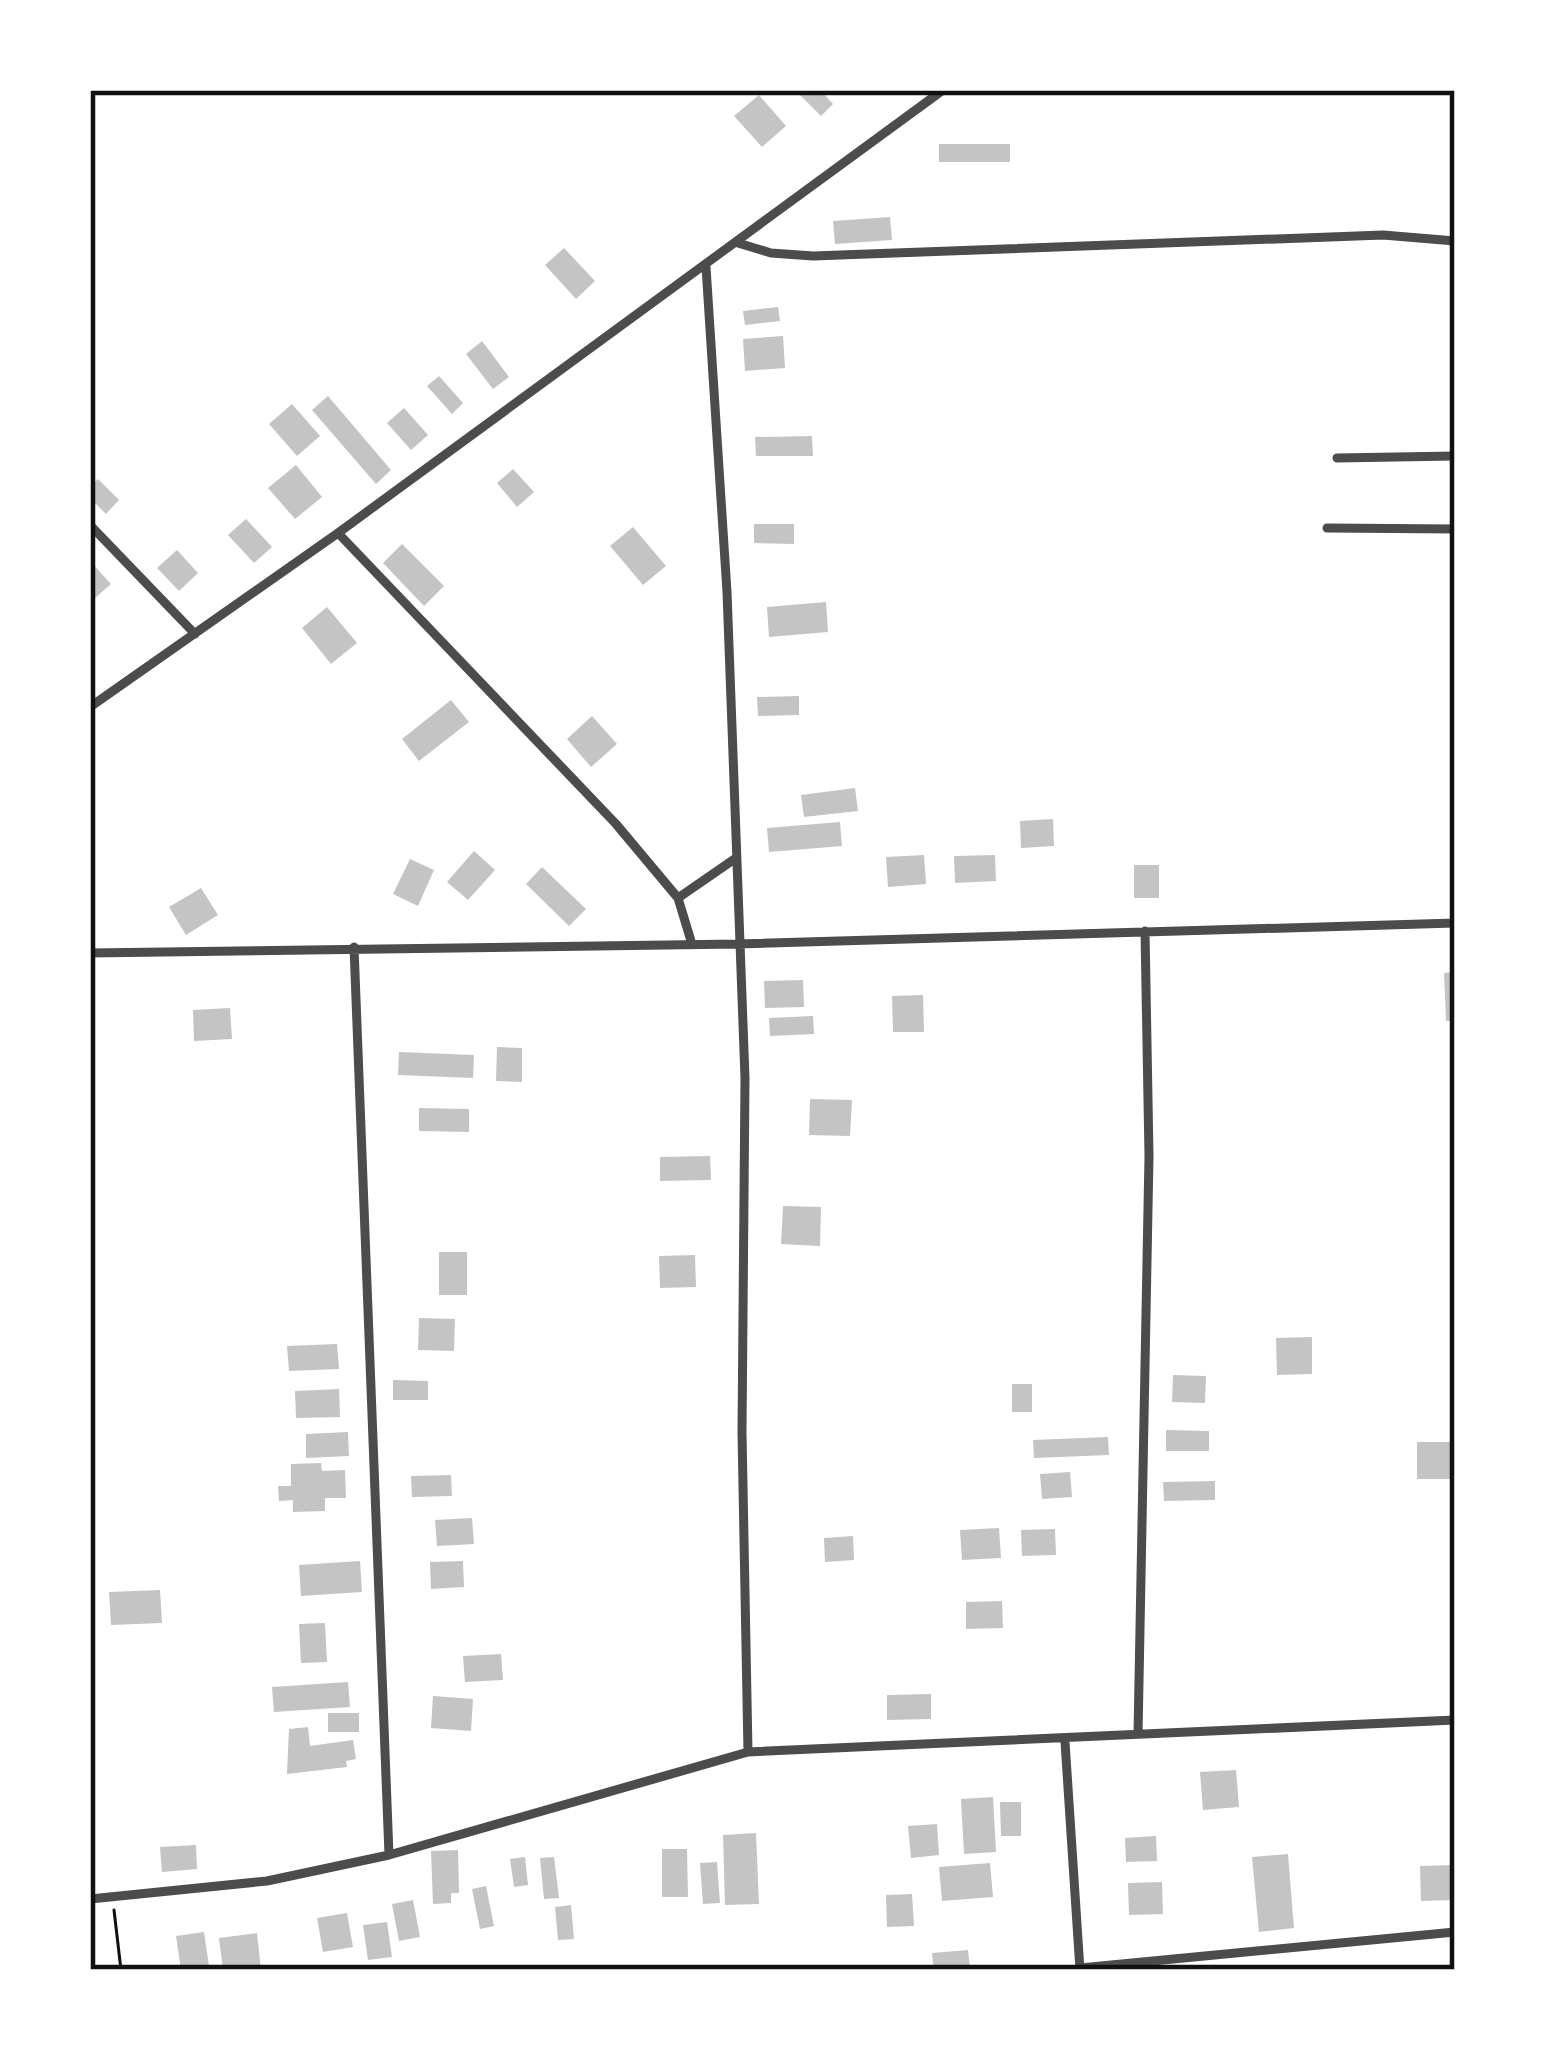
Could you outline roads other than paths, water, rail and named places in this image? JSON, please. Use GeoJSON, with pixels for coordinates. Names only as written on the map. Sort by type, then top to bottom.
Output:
{"type":"FeatureCollection","features":[{"type":"Feature","properties":{"kind":"street"},"geometry":{"type":"LineString","coordinates":[[90,707],[338,533],[944,90]]}},
{"type":"Feature","properties":{"kind":"street"},"geometry":{"type":"LineString","coordinates":[[738,243],[771,254],[813,256],[1383,235],[1455,241]]}},
{"type":"Feature","properties":{"kind":"street"},"geometry":{"type":"LineString","coordinates":[[706,267],[725,544],[737,944],[746,1078],[742,1433],[748,1752]]}},
{"type":"Feature","properties":{"kind":"street"},"geometry":{"type":"LineString","coordinates":[[1337,458],[1455,456]]}},
{"type":"Feature","properties":{"kind":"street"},"geometry":{"type":"LineString","coordinates":[[90,525],[194,634]]}},
{"type":"Feature","properties":{"kind":"street"},"geometry":{"type":"LineString","coordinates":[[1327,528],[1455,529]]}},
{"type":"Feature","properties":{"kind":"street"},"geometry":{"type":"LineString","coordinates":[[338,533],[616,824],[677,898],[692,941]]}},
{"type":"Feature","properties":{"kind":"street"},"geometry":{"type":"LineString","coordinates":[[677,898],[736,858]]}},
{"type":"Feature","properties":{"kind":"street"},"geometry":{"type":"LineString","coordinates":[[90,953],[692,941],[737,944],[1455,923]]}},
{"type":"Feature","properties":{"kind":"street"},"geometry":{"type":"LineString","coordinates":[[1138,1734],[1149,1156],[1144,931]]}},
{"type":"Feature","properties":{"kind":"street"},"geometry":{"type":"LineString","coordinates":[[354,947],[389,1855]]}},
{"type":"Feature","properties":{"kind":"street"},"geometry":{"type":"LineString","coordinates":[[90,1899],[267,1882],[389,1855],[748,1752],[1064,1742],[1138,1734],[1455,1720]]}},
{"type":"Feature","properties":{"kind":"street"},"geometry":{"type":"LineString","coordinates":[[1064,1742],[1080,1969],[1455,1932]]}}]}
